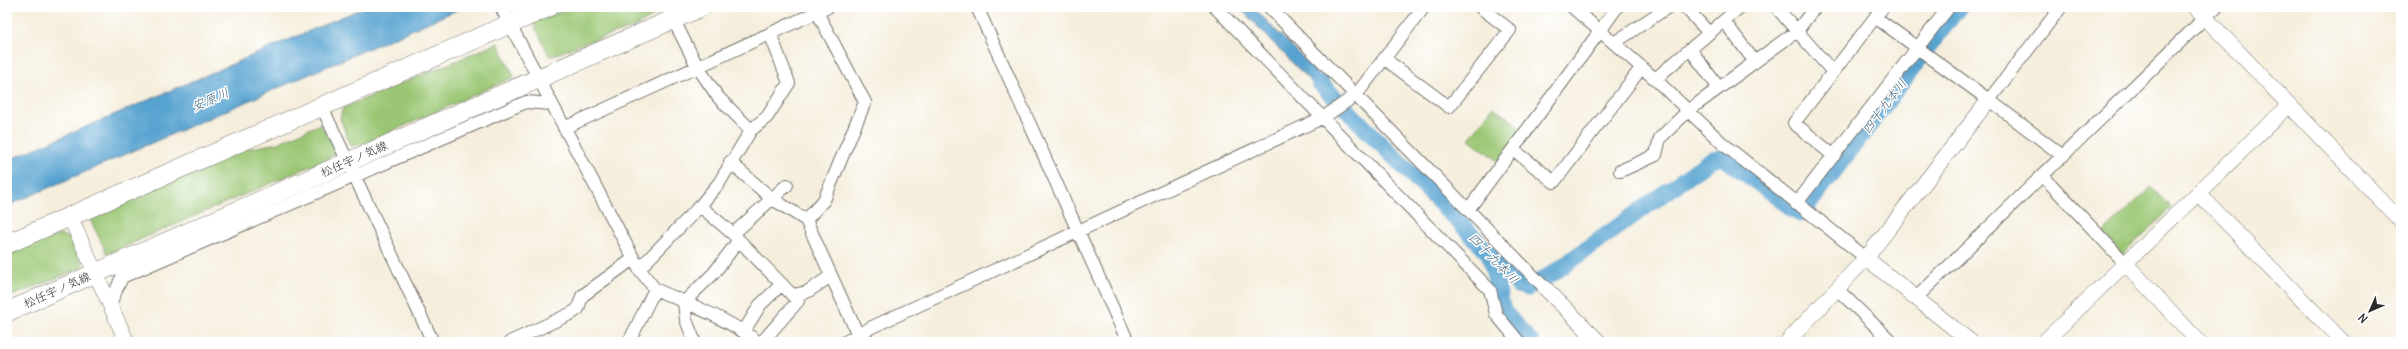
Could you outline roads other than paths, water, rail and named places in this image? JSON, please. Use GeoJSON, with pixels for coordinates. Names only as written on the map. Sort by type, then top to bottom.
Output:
{"type":"FeatureCollection","features":[{"type":"Feature","properties":{"kind":"main road"},"geometry":{"type":"LineString","coordinates":[[7,244],[322,107],[504,15],[549,7]]}},
{"type":"Feature","properties":{"kind":"main road","name":"松任宇ノ気線"},"geometry":{"type":"LineString","coordinates":[[7,312],[278,194],[353,168],[539,80],[670,13],[701,7]]}},
{"type":"Feature","properties":{"kind":"street"},"geometry":{"type":"LineString","coordinates":[[564,128],[828,7]]}},
{"type":"Feature","properties":{"kind":"street"},"geometry":{"type":"LineString","coordinates":[[977,7],[1076,231],[1128,342]]}},
{"type":"Feature","properties":{"kind":"street"},"geometry":{"type":"LineString","coordinates":[[1215,7],[1326,115],[1490,290],[1496,314],[1519,342]]}},
{"type":"Feature","properties":{"kind":"street"},"geometry":{"type":"LineString","coordinates":[[1269,7],[1352,98],[1541,282],[1599,342]]}},
{"type":"Feature","properties":{"kind":"street"},"geometry":{"type":"LineString","coordinates":[[1385,59],[1449,107],[1510,30],[1480,7]]}},
{"type":"Feature","properties":{"kind":"street"},"geometry":{"type":"LineString","coordinates":[[1572,7],[1656,78],[1722,143],[1796,204],[1971,342]]}},
{"type":"Feature","properties":{"kind":"street"},"geometry":{"type":"LineString","coordinates":[[1468,210],[1514,150],[1617,7]]}},
{"type":"Feature","properties":{"kind":"street"},"geometry":{"type":"LineString","coordinates":[[1614,43],[1668,7]]}},
{"type":"Feature","properties":{"kind":"street"},"geometry":{"type":"LineString","coordinates":[[1685,7],[1709,34]]}},
{"type":"Feature","properties":{"kind":"street"},"geometry":{"type":"LineString","coordinates":[[1656,78],[1740,7]]}},
{"type":"Feature","properties":{"kind":"street"},"geometry":{"type":"LineString","coordinates":[[1776,7],[1833,72]]}},
{"type":"Feature","properties":{"kind":"street"},"geometry":{"type":"LineString","coordinates":[[1620,171],[1656,155],[1660,138],[1689,110],[1797,31],[1815,7]]}},
{"type":"Feature","properties":{"kind":"street"},"geometry":{"type":"LineString","coordinates":[[1796,204],[1919,48],[1949,7]]}},
{"type":"Feature","properties":{"kind":"street"},"geometry":{"type":"LineString","coordinates":[[1787,342],[1866,258],[2061,7]]}},
{"type":"Feature","properties":{"kind":"street"},"geometry":{"type":"LineString","coordinates":[[845,342],[1076,231],[1326,115],[1352,98],[1385,59],[1419,9]]}},
{"type":"Feature","properties":{"kind":"street"},"geometry":{"type":"LineString","coordinates":[[1915,298],[2043,176],[2206,10],[2288,106],[2401,220]]}},
{"type":"Feature","properties":{"kind":"street"},"geometry":{"type":"LineString","coordinates":[[806,220],[824,200],[865,102],[816,12]]}},
{"type":"Feature","properties":{"kind":"street"},"geometry":{"type":"LineString","coordinates":[[1834,156],[1794,123],[1879,12],[1932,59],[2063,156]]}},
{"type":"Feature","properties":{"kind":"street"},"geometry":{"type":"LineString","coordinates":[[670,13],[697,66],[718,97],[751,130]]}},
{"type":"Feature","properties":{"kind":"street"},"geometry":{"type":"LineString","coordinates":[[504,15],[636,264],[655,289],[719,317],[744,331],[758,342]]}},
{"type":"Feature","properties":{"kind":"street"},"geometry":{"type":"LineString","coordinates":[[1724,20],[1755,62]]}},
{"type":"Feature","properties":{"kind":"street"},"geometry":{"type":"LineString","coordinates":[[510,342],[572,313],[578,308],[582,296],[636,264],[700,206],[719,184],[730,162],[751,130],[767,117],[789,83],[770,33]]}},
{"type":"Feature","properties":{"kind":"street"},"geometry":{"type":"LineString","coordinates":[[1690,49],[1719,88]]}},
{"type":"Feature","properties":{"kind":"street"},"geometry":{"type":"LineString","coordinates":[[1514,150],[1554,182],[1642,67]]}},
{"type":"Feature","properties":{"kind":"street"},"geometry":{"type":"LineString","coordinates":[[110,304],[122,277],[353,168],[526,102],[551,104]]}},
{"type":"Feature","properties":{"kind":"street"},"geometry":{"type":"LineString","coordinates":[[2044,342],[2288,106]]}},
{"type":"Feature","properties":{"kind":"street"},"geometry":{"type":"LineString","coordinates":[[322,107],[353,168],[433,342]]}},
{"type":"Feature","properties":{"kind":"street"},"geometry":{"type":"LineString","coordinates":[[730,162],[770,198],[806,220],[858,335]]}},
{"type":"Feature","properties":{"kind":"street"},"geometry":{"type":"LineString","coordinates":[[2043,176],[2199,342]]}},
{"type":"Feature","properties":{"kind":"street"},"geometry":{"type":"LineString","coordinates":[[684,302],[714,273],[736,237],[770,198],[787,185]]}},
{"type":"Feature","properties":{"kind":"street"},"geometry":{"type":"LineString","coordinates":[[2198,193],[2343,342]]}},
{"type":"Feature","properties":{"kind":"street"},"geometry":{"type":"LineString","coordinates":[[700,206],[736,237],[798,301],[762,342]]}},
{"type":"Feature","properties":{"kind":"street"},"geometry":{"type":"LineString","coordinates":[[70,217],[127,342]]}},
{"type":"Feature","properties":{"kind":"street"},"geometry":{"type":"LineString","coordinates":[[793,295],[807,292],[831,276]]}},
{"type":"Feature","properties":{"kind":"street"},"geometry":{"type":"LineString","coordinates":[[744,331],[760,305],[782,284]]}},
{"type":"Feature","properties":{"kind":"street"},"geometry":{"type":"LineString","coordinates":[[629,342],[655,289]]}},
{"type":"Feature","properties":{"kind":"street"},"geometry":{"type":"LineString","coordinates":[[1837,289],[1892,342]]}},
{"type":"Feature","properties":{"kind":"street"},"geometry":{"type":"LineString","coordinates":[[684,302],[686,320],[694,340]]}},
{"type":"Feature","properties":{"kind":"water","name":"安原川"},"geometry":{"type":"Polygon","coordinates":[[[365,7],[464,7],[7,206],[7,162],[13,158],[365,7]]]}},
{"type":"Feature","properties":{"kind":"water"},"geometry":{"type":"Polygon","coordinates":[[[1239,7],[1253,7],[1341,97],[1330,102],[1239,7]]]}},
{"type":"Feature","properties":{"kind":"waterway","name":"四十九本川"},"geometry":{"type":"LineString","coordinates":[[1809,204],[1959,7]]}},
{"type":"Feature","properties":{"kind":"waterway","name":"四十九本川"},"geometry":{"type":"LineString","coordinates":[[1320,83],[1467,230],[1518,285],[1528,288],[1552,274],[1712,159],[1723,157],[1800,214]]}},
{"type":"Feature","properties":{"kind":"waterway"},"geometry":{"type":"LineString","coordinates":[[1490,256],[1503,311],[1531,342]]}}]}
